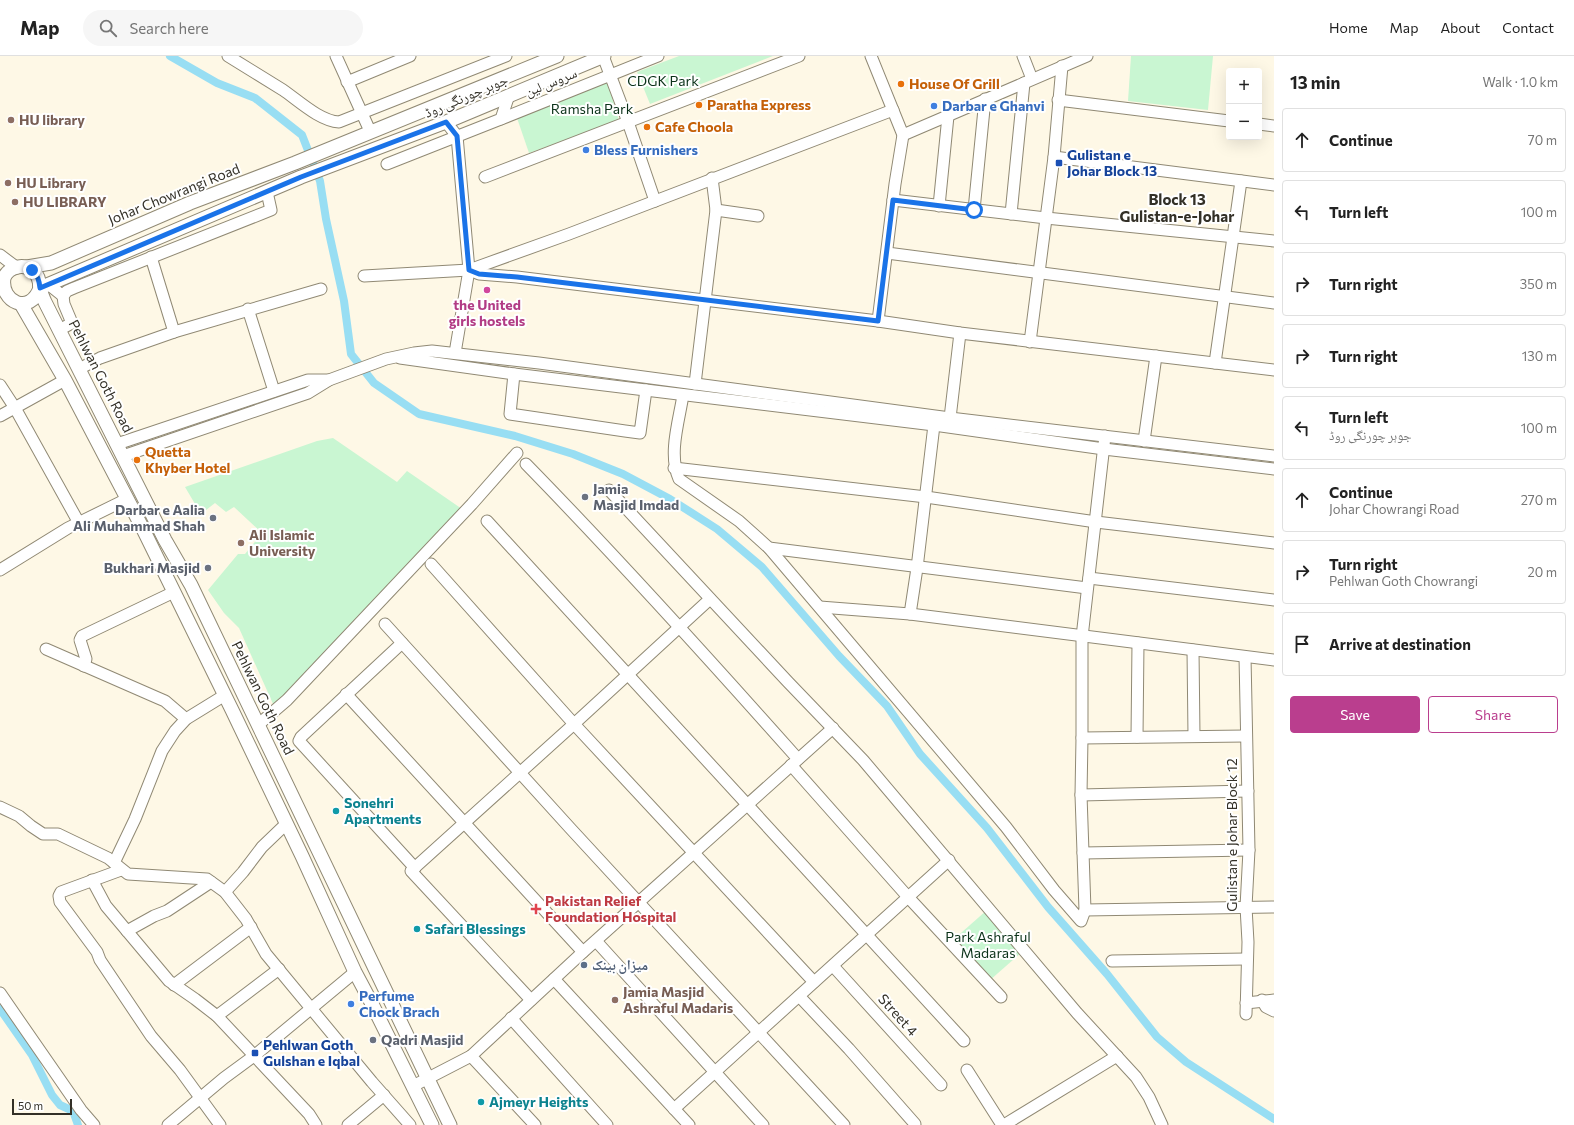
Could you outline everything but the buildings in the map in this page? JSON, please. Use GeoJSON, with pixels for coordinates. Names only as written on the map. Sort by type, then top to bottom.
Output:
{"type":"FeatureCollection","features":[{"type":"Feature","properties":{"kind":"main road","name":"جوہر چورنگی روڈ"},"geometry":{"type":"LineString","coordinates":[[333,147],[557,56]]}},
{"type":"Feature","properties":{"kind":"main road","name":"جوہر چورنگی روڈ"},"geometry":{"type":"LineString","coordinates":[[267,192],[301,177],[446,122],[604,56]]}},
{"type":"Feature","properties":{"kind":"main road","name":"Johar Chowrangi Road"},"geometry":{"type":"LineString","coordinates":[[21,267],[51,263],[190,203],[333,147]]}},
{"type":"Feature","properties":{"kind":"main road"},"geometry":{"type":"LineString","coordinates":[[44,286],[39,280],[37,274],[21,267],[10,270],[5,275],[1,287],[9,299],[14,303],[27,303],[33,300],[44,286],[267,192]]}},
{"type":"Feature","properties":{"kind":"main road","name":"Pehlwan Goth Road"},"geometry":{"type":"LineString","coordinates":[[44,286],[59,330],[161,532],[191,585],[259,724],[450,1125]]}},
{"type":"Feature","properties":{"kind":"main road"},"geometry":{"type":"LineString","coordinates":[[21,304],[65,380],[148,539],[320,893],[355,972],[432,1125]]}},
{"type":"Feature","properties":{"kind":"main road"},"geometry":{"type":"LineString","coordinates":[[148,539],[161,532]]}},
{"type":"Feature","properties":{"kind":"street"},"geometry":{"type":"LineString","coordinates":[[228,56],[333,122],[343,122],[506,56]]}},
{"type":"Feature","properties":{"kind":"street"},"geometry":{"type":"LineString","coordinates":[[336,56],[370,132]]}},
{"type":"Feature","properties":{"kind":"street"},"geometry":{"type":"LineString","coordinates":[[347,82],[410,56]]}},
{"type":"Feature","properties":{"kind":"street"},"geometry":{"type":"LineString","coordinates":[[604,56],[655,201]]}},
{"type":"Feature","properties":{"kind":"street","name":"سروس لین"},"geometry":{"type":"LineString","coordinates":[[386,164],[658,56]]}},
{"type":"Feature","properties":{"kind":"street"},"geometry":{"type":"LineString","coordinates":[[485,177],[799,56]]}},
{"type":"Feature","properties":{"kind":"street"},"geometry":{"type":"LineString","coordinates":[[1011,214],[1028,81],[1023,56]]}},
{"type":"Feature","properties":{"kind":"street"},"geometry":{"type":"LineString","coordinates":[[903,135],[1087,56]]}},
{"type":"Feature","properties":{"kind":"street"},"geometry":{"type":"LineString","coordinates":[[875,57],[903,135],[893,200],[878,321]]}},
{"type":"Feature","properties":{"kind":"street"},"geometry":{"type":"LineString","coordinates":[[1030,342],[1054,157],[1062,66]]}},
{"type":"Feature","properties":{"kind":"street"},"geometry":{"type":"LineString","coordinates":[[501,119],[509,95]]}},
{"type":"Feature","properties":{"kind":"street"},"geometry":{"type":"LineString","coordinates":[[974,210],[985,100]]}},
{"type":"Feature","properties":{"kind":"street"},"geometry":{"type":"LineString","coordinates":[[1058,100],[1226,121]]}},
{"type":"Feature","properties":{"kind":"street"},"geometry":{"type":"LineString","coordinates":[[364,276],[469,270],[893,110]]}},
{"type":"Feature","properties":{"kind":"street"},"geometry":{"type":"LineString","coordinates":[[939,206],[948,116]]}},
{"type":"Feature","properties":{"kind":"street"},"geometry":{"type":"LineString","coordinates":[[446,122],[457,136],[469,270],[455,354]]}},
{"type":"Feature","properties":{"kind":"street"},"geometry":{"type":"LineString","coordinates":[[1262,124],[1274,126]]}},
{"type":"Feature","properties":{"kind":"street"},"geometry":{"type":"LineString","coordinates":[[1054,157],[1274,185]]}},
{"type":"Feature","properties":{"kind":"street"},"geometry":{"type":"LineString","coordinates":[[695,384],[716,210],[712,178]]}},
{"type":"Feature","properties":{"kind":"street"},"geometry":{"type":"LineString","coordinates":[[1215,363],[1240,181]]}},
{"type":"Feature","properties":{"kind":"street"},"geometry":{"type":"LineString","coordinates":[[59,330],[72,323],[64,304],[63,296],[67,291],[271,210],[267,192]]}},
{"type":"Feature","properties":{"kind":"street"},"geometry":{"type":"LineString","coordinates":[[893,200],[1046,218],[1274,240]]}},
{"type":"Feature","properties":{"kind":"street"},"geometry":{"type":"LineString","coordinates":[[716,210],[758,216]]}},
{"type":"Feature","properties":{"kind":"street"},"geometry":{"type":"LineString","coordinates":[[887,253],[1274,303]]}},
{"type":"Feature","properties":{"kind":"street"},"geometry":{"type":"LineString","coordinates":[[0,254],[21,267]]}},
{"type":"Feature","properties":{"kind":"street"},"geometry":{"type":"LineString","coordinates":[[151,257],[174,332]]}},
{"type":"Feature","properties":{"kind":"street"},"geometry":{"type":"LineString","coordinates":[[469,270],[479,274],[517,277],[878,321],[1030,342],[1274,370]]}},
{"type":"Feature","properties":{"kind":"street"},"geometry":{"type":"LineString","coordinates":[[44,286],[63,296]]}},
{"type":"Feature","properties":{"kind":"street"},"geometry":{"type":"LineString","coordinates":[[79,369],[100,358],[174,332],[248,309],[321,289]]}},
{"type":"Feature","properties":{"kind":"street"},"geometry":{"type":"LineString","coordinates":[[248,309],[274,391]]}},
{"type":"Feature","properties":{"kind":"street"},"geometry":{"type":"LineString","coordinates":[[950,418],[960,333]]}},
{"type":"Feature","properties":{"kind":"street"},"geometry":{"type":"LineString","coordinates":[[123,456],[308,393],[330,380],[390,358],[432,351],[695,384],[884,414],[934,425],[1104,449],[1274,469]]}},
{"type":"Feature","properties":{"kind":"street"},"geometry":{"type":"LineString","coordinates":[[1144,441],[1156,356]]}},
{"type":"Feature","properties":{"kind":"street"},"geometry":{"type":"LineString","coordinates":[[390,358],[683,395],[884,414],[950,418],[1274,456]]}},
{"type":"Feature","properties":{"kind":"street"},"geometry":{"type":"LineString","coordinates":[[514,374],[510,414],[640,433],[646,390]]}},
{"type":"Feature","properties":{"kind":"street"},"geometry":{"type":"LineString","coordinates":[[0,416],[65,380]]}},
{"type":"Feature","properties":{"kind":"street"},"geometry":{"type":"LineString","coordinates":[[117,444],[308,380],[330,380]]}},
{"type":"Feature","properties":{"kind":"street"},"geometry":{"type":"LineString","coordinates":[[0,385],[15,408],[79,523]]}},
{"type":"Feature","properties":{"kind":"street"},"geometry":{"type":"LineString","coordinates":[[683,395],[676,441],[674,468],[679,479],[738,521],[769,548],[1006,827],[1054,890],[1081,921],[1085,910],[1081,795],[1082,637],[1105,436]]}},
{"type":"Feature","properties":{"kind":"street"},"geometry":{"type":"LineString","coordinates":[[910,614],[934,425]]}},
{"type":"Feature","properties":{"kind":"street"},"geometry":{"type":"LineString","coordinates":[[259,724],[287,700],[467,510],[517,454]]}},
{"type":"Feature","properties":{"kind":"street"},"geometry":{"type":"LineString","coordinates":[[526,464],[580,519],[680,626],[908,897],[1001,997]]}},
{"type":"Feature","properties":{"kind":"street"},"geometry":{"type":"LineString","coordinates":[[674,468],[926,497],[1096,522],[1274,543]]}},
{"type":"Feature","properties":{"kind":"street"},"geometry":{"type":"LineString","coordinates":[[609,490],[863,760],[1140,1084],[1149,1097],[1162,1125]]}},
{"type":"Feature","properties":{"kind":"street"},"geometry":{"type":"LineString","coordinates":[[0,570],[79,523],[127,499]]}},
{"type":"Feature","properties":{"kind":"street"},"geometry":{"type":"LineString","coordinates":[[487,521],[964,1041]]}},
{"type":"Feature","properties":{"kind":"street"},"geometry":{"type":"LineString","coordinates":[[769,548],[917,568],[1274,600]]}},
{"type":"Feature","properties":{"kind":"street"},"geometry":{"type":"LineString","coordinates":[[431,564],[574,724],[814,982]]}},
{"type":"Feature","properties":{"kind":"street"},"geometry":{"type":"LineString","coordinates":[[84,666],[86,659],[80,640],[82,636],[174,592]]}},
{"type":"Feature","properties":{"kind":"street"},"geometry":{"type":"LineString","coordinates":[[531,1000],[411,871],[710,599]]}},
{"type":"Feature","properties":{"kind":"street"},"geometry":{"type":"LineString","coordinates":[[820,607],[910,614],[1082,637],[1274,660]]}},
{"type":"Feature","properties":{"kind":"street"},"geometry":{"type":"LineString","coordinates":[[385,624],[844,1125]]}},
{"type":"Feature","properties":{"kind":"street"},"geometry":{"type":"LineString","coordinates":[[402,643],[346,694],[301,737],[299,741],[415,868]]}},
{"type":"Feature","properties":{"kind":"street"},"geometry":{"type":"LineString","coordinates":[[1137,737],[1138,644]]}},
{"type":"Feature","properties":{"kind":"street"},"geometry":{"type":"LineString","coordinates":[[46,649],[165,701],[186,719]]}},
{"type":"Feature","properties":{"kind":"street"},"geometry":{"type":"LineString","coordinates":[[1193,650],[1194,736]]}},
{"type":"Feature","properties":{"kind":"street","name":"Gulistan e Johar Block 12"},"geometry":{"type":"LineString","coordinates":[[1245,656],[1249,850],[1246,907],[1248,942],[1246,959],[1246,1009],[1262,1000]]}},
{"type":"Feature","properties":{"kind":"street"},"geometry":{"type":"LineString","coordinates":[[346,694],[583,952]]}},
{"type":"Feature","properties":{"kind":"street"},"geometry":{"type":"LineString","coordinates":[[220,1125],[180,1070],[151,1036],[100,960],[97,952],[60,902],[58,896],[61,892],[92,880],[118,866],[162,751],[175,731],[186,719],[225,695]]}},
{"type":"Feature","properties":{"kind":"street"},"geometry":{"type":"LineString","coordinates":[[413,1086],[427,1077],[471,1056],[583,952],[833,728]]}},
{"type":"Feature","properties":{"kind":"street"},"geometry":{"type":"LineString","coordinates":[[1082,738],[1246,736]]}},
{"type":"Feature","properties":{"kind":"street"},"geometry":{"type":"LineString","coordinates":[[1081,795],[1248,791]]}},
{"type":"Feature","properties":{"kind":"street"},"geometry":{"type":"LineString","coordinates":[[0,806],[19,816],[43,834],[58,834],[108,858],[128,874],[207,879],[226,892],[251,927],[266,954],[384,1096],[410,1125]]}},
{"type":"Feature","properties":{"kind":"street"},"geometry":{"type":"LineString","coordinates":[[226,892],[262,847],[286,824]]}},
{"type":"Feature","properties":{"kind":"street"},"geometry":{"type":"LineString","coordinates":[[1083,854],[1249,850]]}},
{"type":"Feature","properties":{"kind":"street"},"geometry":{"type":"LineString","coordinates":[[674,1109],[949,860]]}},
{"type":"Feature","properties":{"kind":"street"},"geometry":{"type":"LineString","coordinates":[[92,880],[106,906],[174,985],[217,1016],[309,1114],[316,1125]]}},
{"type":"Feature","properties":{"kind":"street"},"geometry":{"type":"LineString","coordinates":[[127,931],[154,916],[167,911],[211,882]]}},
{"type":"Feature","properties":{"kind":"street"},"geometry":{"type":"LineString","coordinates":[[1085,910],[1274,907]]}},
{"type":"Feature","properties":{"kind":"street"},"geometry":{"type":"LineString","coordinates":[[174,985],[251,927]]}},
{"type":"Feature","properties":{"kind":"street"},"geometry":{"type":"LineString","coordinates":[[596,941],[763,1125]]}},
{"type":"Feature","properties":{"kind":"street"},"geometry":{"type":"LineString","coordinates":[[1112,961],[1246,959]]}},
{"type":"Feature","properties":{"kind":"street","name":"Street 4"},"geometry":{"type":"LineString","coordinates":[[833,966],[941,1085]]}},
{"type":"Feature","properties":{"kind":"street"},"geometry":{"type":"LineString","coordinates":[[217,1016],[279,969]]}},
{"type":"Feature","properties":{"kind":"street"},"geometry":{"type":"LineString","coordinates":[[168,1125],[355,972]]}},
{"type":"Feature","properties":{"kind":"street"},"geometry":{"type":"LineString","coordinates":[[554,979],[689,1125]]}},
{"type":"Feature","properties":{"kind":"street"},"geometry":{"type":"LineString","coordinates":[[0,993],[81,1110],[94,1125]]}},
{"type":"Feature","properties":{"kind":"street"},"geometry":{"type":"LineString","coordinates":[[799,996],[916,1124]]}},
{"type":"Feature","properties":{"kind":"street"},"geometry":{"type":"LineString","coordinates":[[1274,1000],[1262,1000],[1266,1007],[1274,1011]]}},
{"type":"Feature","properties":{"kind":"street"},"geometry":{"type":"LineString","coordinates":[[511,1018],[607,1125]]}},
{"type":"Feature","properties":{"kind":"street"},"geometry":{"type":"LineString","coordinates":[[471,1056],[535,1125]]}},
{"type":"Feature","properties":{"kind":"street"},"geometry":{"type":"LineString","coordinates":[[966,1070],[1003,1125],[1117,1056]]}},
{"type":"Feature","properties":{"kind":"street"},"geometry":{"type":"LineString","coordinates":[[348,1125],[384,1096]]}},
{"type":"Feature","properties":{"kind":"green space","name":"CDGK Park"},"geometry":{"type":"Polygon","coordinates":[[[679,56],[773,56],[650,104],[637,72],[679,56]]]}},
{"type":"Feature","properties":{"kind":"green space"},"geometry":{"type":"Polygon","coordinates":[[[1131,56],[1213,56],[1208,110],[1128,101],[1131,56]]]}},
{"type":"Feature","properties":{"kind":"green space","name":"Ramsha Park"},"geometry":{"type":"Polygon","coordinates":[[[607,80],[619,121],[529,153],[517,118],[607,80]]]}},
{"type":"Feature","properties":{"kind":"green space"},"geometry":{"type":"Polygon","coordinates":[[[333,438],[397,482],[407,471],[462,509],[274,706],[239,628],[224,613],[208,590],[238,554],[245,554],[262,533],[234,507],[226,512],[215,503],[201,514],[185,487],[317,441],[333,438]]]}},
{"type":"Feature","properties":{"kind":"green space","name":"Park Ashraful Madaras"},"geometry":{"type":"Polygon","coordinates":[[[987,910],[1023,951],[989,981],[953,940],[987,910]]]}},
{"type":"Feature","properties":{"kind":"waterway"},"geometry":{"type":"LineString","coordinates":[[170,56],[217,83],[255,98],[302,135],[320,181],[326,219],[344,301],[351,354],[374,383],[419,414],[515,436],[573,454],[623,474],[670,499],[717,529],[762,567],[839,656],[887,706],[920,754],[987,828],[1048,907],[1107,974],[1157,1037],[1186,1062],[1274,1119]]}},
{"type":"Feature","properties":{"kind":"waterway"},"geometry":{"type":"LineString","coordinates":[[0,1009],[32,1055],[52,1095],[60,1105],[73,1111],[78,1125]]}},
{"type":"Feature","properties":{"kind":"place","name":"House Of Grill"},"geometry":{"type":"Point","coordinates":[901,84]}},
{"type":"Feature","properties":{"kind":"place","name":"Paratha Express"},"geometry":{"type":"Point","coordinates":[699,105]}},
{"type":"Feature","properties":{"kind":"place","name":"Darbar e Ghanvi"},"geometry":{"type":"Point","coordinates":[934,106]}},
{"type":"Feature","properties":{"kind":"place","name":"HU library"},"geometry":{"type":"Point","coordinates":[11,120]}},
{"type":"Feature","properties":{"kind":"place","name":"Cafe Choola"},"geometry":{"type":"Point","coordinates":[647,127]}},
{"type":"Feature","properties":{"kind":"place","name":"Bless Furnishers"},"geometry":{"type":"Point","coordinates":[586,150]}},
{"type":"Feature","properties":{"kind":"place","name":"Gulistan e Johar Block 13"},"geometry":{"type":"Point","coordinates":[1059,163]}},
{"type":"Feature","properties":{"kind":"place","name":"HU Library"},"geometry":{"type":"Point","coordinates":[8,183]}},
{"type":"Feature","properties":{"kind":"place","name":"HU LIBRARY"},"geometry":{"type":"Point","coordinates":[15,202]}},
{"type":"Feature","properties":{"kind":"place","name":"the United girls hostels"},"geometry":{"type":"Point","coordinates":[487,290]}},
{"type":"Feature","properties":{"kind":"place","name":"Quetta Khyber Hotel"},"geometry":{"type":"Point","coordinates":[137,460]}},
{"type":"Feature","properties":{"kind":"place","name":"Jamia Masjid Imdad"},"geometry":{"type":"Point","coordinates":[585,497]}},
{"type":"Feature","properties":{"kind":"place","name":"Darbar e Aalia Ali Muhammad Shah"},"geometry":{"type":"Point","coordinates":[213,518]}},
{"type":"Feature","properties":{"kind":"place","name":"Ali Islamic University"},"geometry":{"type":"Point","coordinates":[241,543]}},
{"type":"Feature","properties":{"kind":"place","name":"Bukhari Masjid"},"geometry":{"type":"Point","coordinates":[208,568]}},
{"type":"Feature","properties":{"kind":"place","name":"Sonehri Apartments"},"geometry":{"type":"Point","coordinates":[336,811]}},
{"type":"Feature","properties":{"kind":"place","name":"Pakistan Relief Foundation Hospital"},"geometry":{"type":"Point","coordinates":[536,909]}},
{"type":"Feature","properties":{"kind":"place","name":"Safari Blessings"},"geometry":{"type":"Point","coordinates":[417,929]}},
{"type":"Feature","properties":{"kind":"place","name":"میزان بینک"},"geometry":{"type":"Point","coordinates":[584,965]}},
{"type":"Feature","properties":{"kind":"place","name":"Jamia Masjid Ashraful Madaris"},"geometry":{"type":"Point","coordinates":[615,1000]}},
{"type":"Feature","properties":{"kind":"place","name":"Perfume Chock Brach"},"geometry":{"type":"Point","coordinates":[351,1004]}},
{"type":"Feature","properties":{"kind":"place","name":"Qadri Masjid"},"geometry":{"type":"Point","coordinates":[373,1040]}},
{"type":"Feature","properties":{"kind":"place","name":"Pehlwan Goth Gulshan e Iqbal"},"geometry":{"type":"Point","coordinates":[255,1053]}},
{"type":"Feature","properties":{"kind":"place","name":"Ajmeyr Heights"},"geometry":{"type":"Point","coordinates":[481,1102]}},
{"type":"Feature","properties":{"kind":"district","name":"Block 13 Gulistan-e-Johar"},"geometry":{"type":"Point","coordinates":[1177,208]}},
{"type":"Feature","properties":{"kind":"route"},"geometry":{"type":"LineString","coordinates":[[32,270],[37,274],[40,288],[301,177],[446,122],[457,136],[469,270],[479,274],[517,277],[878,321],[893,200],[974,210]]}}]}
